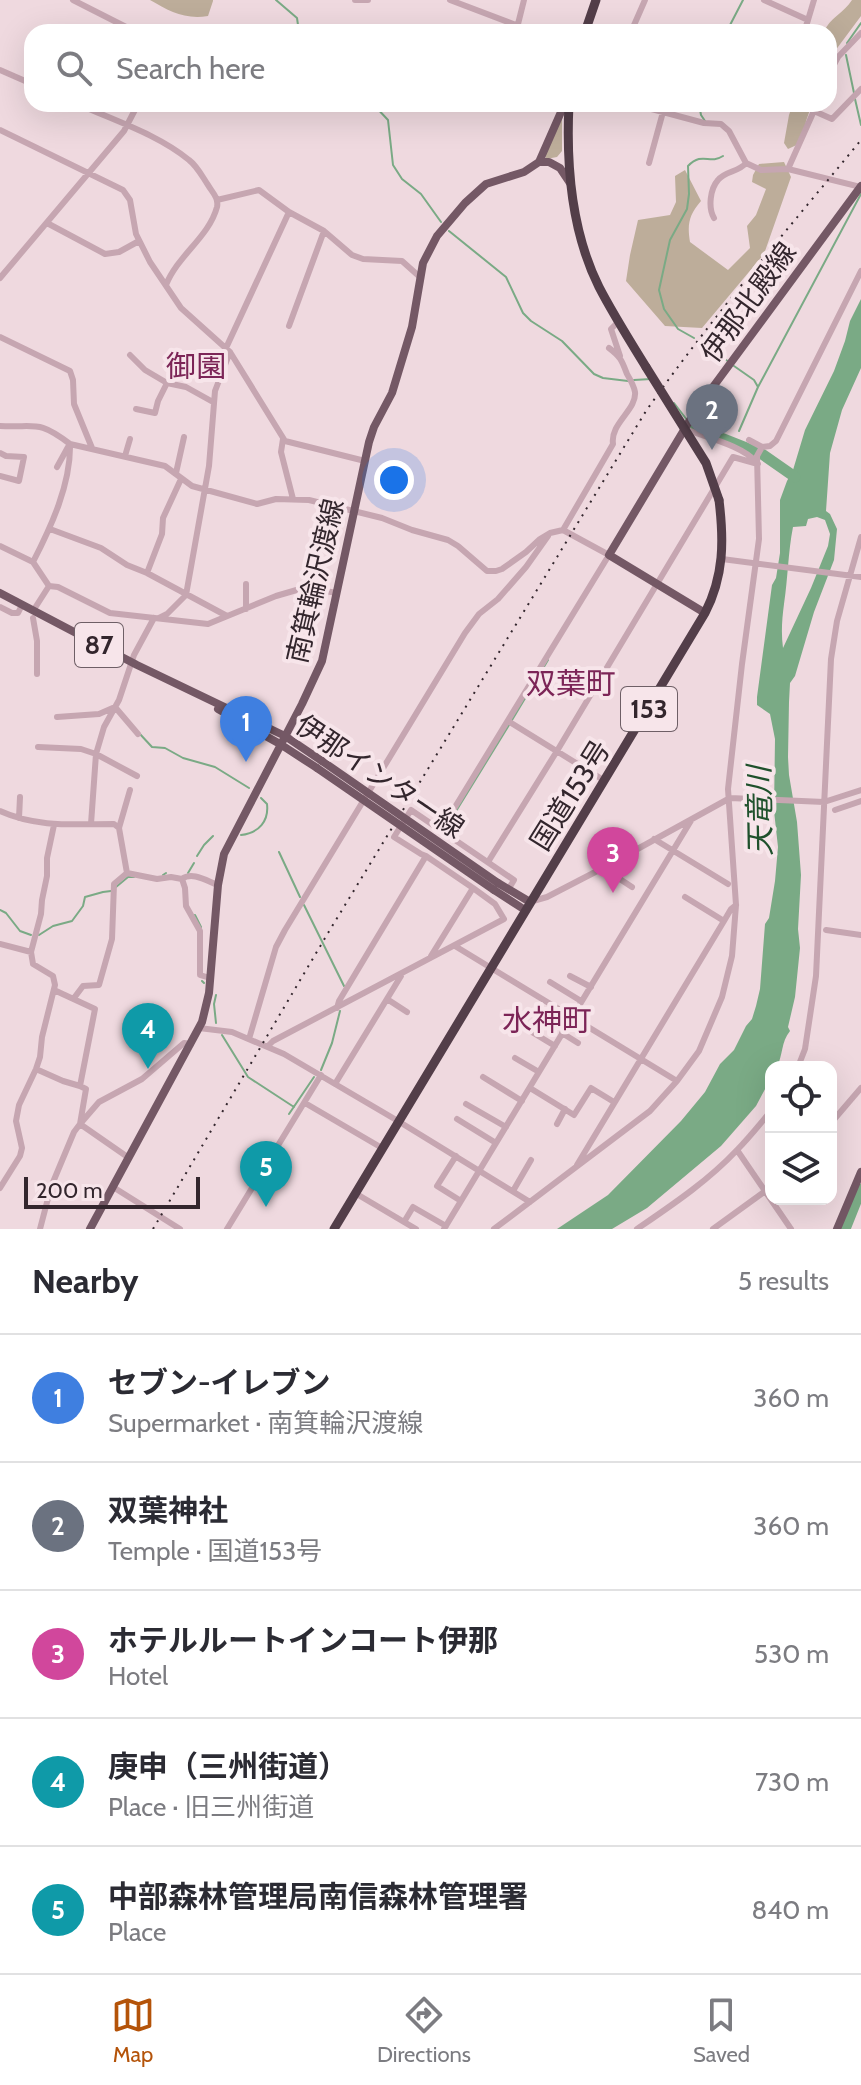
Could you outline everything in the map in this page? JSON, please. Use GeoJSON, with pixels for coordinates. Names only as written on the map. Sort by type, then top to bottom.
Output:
{"type":"FeatureCollection","features":[{"type":"Feature","properties":{"kind":"highway"},"geometry":{"type":"LineString","coordinates":[[588,24],[596,0]]}},
{"type":"Feature","properties":{"kind":"highway","name":"153"},"geometry":{"type":"LineString","coordinates":[[568,112],[573,202],[597,284],[618,322]]}},
{"type":"Feature","properties":{"kind":"highway","name":"国道153号"},"geometry":{"type":"LineString","coordinates":[[334,1229],[605,781],[705,613],[717,587],[723,535],[719,500],[706,463],[618,322]]}},
{"type":"Feature","properties":{"kind":"main road"},"geometry":{"type":"LineString","coordinates":[[561,112],[544,162],[560,168],[571,184]]}},
{"type":"Feature","properties":{"kind":"main road","name":"南箕輪沢渡線"},"geometry":{"type":"LineString","coordinates":[[90,1229],[199,1028],[207,1001],[224,854],[322,661],[371,434],[398,374],[412,327],[423,263],[433,241],[465,203],[486,184],[559,159],[568,151]]}},
{"type":"Feature","properties":{"kind":"main road","name":"伊那北殿線"},"geometry":{"type":"LineString","coordinates":[[609,555],[687,425],[861,187]]}},
{"type":"Feature","properties":{"kind":"main road"},"geometry":{"type":"LineString","coordinates":[[609,555],[705,613]]}},
{"type":"Feature","properties":{"kind":"main road","name":"伊那インター線"},"geometry":{"type":"LineString","coordinates":[[0,593],[33,614],[203,696],[282,740],[528,906]]}},
{"type":"Feature","properties":{"kind":"main road"},"geometry":{"type":"LineString","coordinates":[[837,1229],[861,1172]]}},
{"type":"Feature","properties":{"kind":"street"},"geometry":{"type":"LineString","coordinates":[[73,0],[120,24]]}},
{"type":"Feature","properties":{"kind":"street"},"geometry":{"type":"LineString","coordinates":[[355,0],[368,0]]}},
{"type":"Feature","properties":{"kind":"street"},"geometry":{"type":"LineString","coordinates":[[450,0],[507,24]]}},
{"type":"Feature","properties":{"kind":"street"},"geometry":{"type":"LineString","coordinates":[[517,24],[524,0]]}},
{"type":"Feature","properties":{"kind":"street"},"geometry":{"type":"LineString","coordinates":[[634,24],[645,0]]}},
{"type":"Feature","properties":{"kind":"street"},"geometry":{"type":"LineString","coordinates":[[764,0],[808,20]]}},
{"type":"Feature","properties":{"kind":"street"},"geometry":{"type":"LineString","coordinates":[[807,24],[814,0]]}},
{"type":"Feature","properties":{"kind":"street"},"geometry":{"type":"LineString","coordinates":[[837,59],[861,33]]}},
{"type":"Feature","properties":{"kind":"street"},"geometry":{"type":"LineString","coordinates":[[0,70],[24,80]]}},
{"type":"Feature","properties":{"kind":"street"},"geometry":{"type":"LineString","coordinates":[[821,112],[832,119],[856,94]]}},
{"type":"Feature","properties":{"kind":"street"},"geometry":{"type":"LineString","coordinates":[[96,112],[154,137],[189,160],[217,200],[208,228],[186,253],[166,285]]}},
{"type":"Feature","properties":{"kind":"street"},"geometry":{"type":"LineString","coordinates":[[0,278],[128,126],[134,112]]}},
{"type":"Feature","properties":{"kind":"street"},"geometry":{"type":"LineString","coordinates":[[649,163],[663,112],[724,126],[746,163],[761,170],[788,169],[861,187]]}},
{"type":"Feature","properties":{"kind":"street"},"geometry":{"type":"LineString","coordinates":[[788,169],[813,112]]}},
{"type":"Feature","properties":{"kind":"street"},"geometry":{"type":"LineString","coordinates":[[0,130],[123,190],[130,200],[139,241],[150,262],[181,308],[228,350],[285,441],[365,461]]}},
{"type":"Feature","properties":{"kind":"street"},"geometry":{"type":"LineString","coordinates":[[714,218],[709,204],[716,182],[746,163]]}},
{"type":"Feature","properties":{"kind":"street"},"geometry":{"type":"LineString","coordinates":[[217,200],[259,190],[289,212],[324,231],[352,255],[363,259],[402,261],[421,278]]}},
{"type":"Feature","properties":{"kind":"street"},"geometry":{"type":"LineString","coordinates":[[91,824],[96,754],[104,727],[115,707],[131,662],[157,618],[167,614],[186,595],[209,466],[215,391],[228,350],[289,212]]}},
{"type":"Feature","properties":{"kind":"street"},"geometry":{"type":"LineString","coordinates":[[47,223],[105,254],[119,252],[139,241]]}},
{"type":"Feature","properties":{"kind":"street"},"geometry":{"type":"LineString","coordinates":[[289,326],[324,231]]}},
{"type":"Feature","properties":{"kind":"street"},"geometry":{"type":"LineString","coordinates":[[749,440],[762,447],[776,441],[861,271]]}},
{"type":"Feature","properties":{"kind":"street"},"geometry":{"type":"LineString","coordinates":[[563,530],[613,444],[611,435],[634,399],[635,393],[611,329],[618,322]]}},
{"type":"Feature","properties":{"kind":"street"},"geometry":{"type":"LineString","coordinates":[[0,337],[70,371],[74,404],[92,448]]}},
{"type":"Feature","properties":{"kind":"street"},"geometry":{"type":"LineString","coordinates":[[609,348],[620,356]]}},
{"type":"Feature","properties":{"kind":"street"},"geometry":{"type":"LineString","coordinates":[[130,355],[145,370],[167,383],[186,387],[213,402]]}},
{"type":"Feature","properties":{"kind":"street"},"geometry":{"type":"LineString","coordinates":[[136,409],[155,413],[167,383]]}},
{"type":"Feature","properties":{"kind":"street"},"geometry":{"type":"LineString","coordinates":[[0,426],[39,425],[70,444],[165,466],[192,486],[257,504],[276,499],[309,500],[382,518],[448,540],[487,571],[509,565],[540,539],[563,530],[609,555],[441,830]]}},
{"type":"Feature","properties":{"kind":"street"},"geometry":{"type":"LineString","coordinates":[[687,425],[757,460]]}},
{"type":"Feature","properties":{"kind":"street"},"geometry":{"type":"LineString","coordinates":[[147,573],[179,476],[184,437]]}},
{"type":"Feature","properties":{"kind":"street"},"geometry":{"type":"LineString","coordinates":[[125,456],[130,439]]}},
{"type":"Feature","properties":{"kind":"street"},"geometry":{"type":"LineString","coordinates":[[283,439],[281,452],[293,499]]}},
{"type":"Feature","properties":{"kind":"street"},"geometry":{"type":"LineString","coordinates":[[57,467],[70,444]]}},
{"type":"Feature","properties":{"kind":"street"},"geometry":{"type":"LineString","coordinates":[[33,562],[50,529],[70,463],[70,444]]}},
{"type":"Feature","properties":{"kind":"street"},"geometry":{"type":"LineString","coordinates":[[494,1229],[650,1111],[699,1051],[722,997],[732,956],[736,905],[734,798],[728,789],[758,563],[757,460],[762,447]]}},
{"type":"Feature","properties":{"kind":"street"},"geometry":{"type":"LineString","coordinates":[[0,453],[24,457],[19,481],[0,476]]}},
{"type":"Feature","properties":{"kind":"street"},"geometry":{"type":"LineString","coordinates":[[488,862],[733,457],[757,460]]}},
{"type":"Feature","properties":{"kind":"street"},"geometry":{"type":"LineString","coordinates":[[50,529],[101,548],[127,565],[227,616]]}},
{"type":"Feature","properties":{"kind":"street"},"geometry":{"type":"LineString","coordinates":[[249,1039],[276,947],[285,930],[465,633],[479,614],[498,599],[526,567],[550,533]]}},
{"type":"Feature","properties":{"kind":"street"},"geometry":{"type":"LineString","coordinates":[[800,1061],[805,1049],[816,976],[831,659],[848,575],[861,537]]}},
{"type":"Feature","properties":{"kind":"street"},"geometry":{"type":"LineString","coordinates":[[0,546],[33,562],[49,586],[58,587],[110,613],[208,624],[300,589],[337,593]]}},
{"type":"Feature","properties":{"kind":"street"},"geometry":{"type":"LineString","coordinates":[[722,559],[861,577]]}},
{"type":"Feature","properties":{"kind":"street"},"geometry":{"type":"LineString","coordinates":[[246,584],[246,609]]}},
{"type":"Feature","properties":{"kind":"street"},"geometry":{"type":"LineString","coordinates":[[37,674],[33,614],[49,586]]}},
{"type":"Feature","properties":{"kind":"street"},"geometry":{"type":"LineString","coordinates":[[0,607],[18,613],[22,605]]}},
{"type":"Feature","properties":{"kind":"street"},"geometry":{"type":"LineString","coordinates":[[57,717],[99,714],[115,707]]}},
{"type":"Feature","properties":{"kind":"street"},"geometry":{"type":"LineString","coordinates":[[115,707],[138,734]]}},
{"type":"Feature","properties":{"kind":"street"},"geometry":{"type":"LineString","coordinates":[[509,722],[605,781]]}},
{"type":"Feature","properties":{"kind":"street"},"geometry":{"type":"LineString","coordinates":[[38,747],[81,749],[137,776]]}},
{"type":"Feature","properties":{"kind":"street"},"geometry":{"type":"LineString","coordinates":[[127,873],[119,828],[130,790]]}},
{"type":"Feature","properties":{"kind":"street"},"geometry":{"type":"LineString","coordinates":[[528,906],[734,798],[822,802],[861,790]]}},
{"type":"Feature","properties":{"kind":"street"},"geometry":{"type":"LineString","coordinates":[[19,818],[20,797]]}},
{"type":"Feature","properties":{"kind":"street"},"geometry":{"type":"LineString","coordinates":[[835,810],[861,801]]}},
{"type":"Feature","properties":{"kind":"street"},"geometry":{"type":"LineString","coordinates":[[268,1046],[504,919],[496,906],[473,888],[394,837],[411,810],[514,880],[496,906]]}},
{"type":"Feature","properties":{"kind":"street"},"geometry":{"type":"LineString","coordinates":[[0,811],[54,825],[114,824],[119,828]]}},
{"type":"Feature","properties":{"kind":"street"},"geometry":{"type":"LineString","coordinates":[[404,1222],[413,1207],[445,1228],[692,819]]}},
{"type":"Feature","properties":{"kind":"street"},"geometry":{"type":"LineString","coordinates":[[0,1188],[20,1156],[22,1148],[16,1121],[19,1105],[36,1069],[54,990],[53,976],[33,964],[31,952],[41,914],[54,825]]}},
{"type":"Feature","properties":{"kind":"street"},"geometry":{"type":"LineString","coordinates":[[654,839],[728,884]]}},
{"type":"Feature","properties":{"kind":"street"},"geometry":{"type":"LineString","coordinates":[[337,1008],[426,856]]}},
{"type":"Feature","properties":{"kind":"street"},"geometry":{"type":"LineString","coordinates":[[603,868],[632,887]]}},
{"type":"Feature","properties":{"kind":"street"},"geometry":{"type":"LineString","coordinates":[[127,873],[157,879],[192,876],[218,885]]}},
{"type":"Feature","properties":{"kind":"street"},"geometry":{"type":"LineString","coordinates":[[74,998],[83,986],[99,985],[112,939],[114,884],[127,873]]}},
{"type":"Feature","properties":{"kind":"street"},"geometry":{"type":"LineString","coordinates":[[182,879],[186,906],[200,931],[200,975],[210,978]]}},
{"type":"Feature","properties":{"kind":"street"},"geometry":{"type":"LineString","coordinates":[[430,959],[473,888]]}},
{"type":"Feature","properties":{"kind":"street"},"geometry":{"type":"LineString","coordinates":[[685,897],[724,921]]}},
{"type":"Feature","properties":{"kind":"street"},"geometry":{"type":"LineString","coordinates":[[576,1167],[736,905]]}},
{"type":"Feature","properties":{"kind":"street"},"geometry":{"type":"LineString","coordinates":[[826,930],[861,935]]}},
{"type":"Feature","properties":{"kind":"street"},"geometry":{"type":"LineString","coordinates":[[0,944],[31,952]]}},
{"type":"Feature","properties":{"kind":"street"},"geometry":{"type":"LineString","coordinates":[[455,946],[677,1081]]}},
{"type":"Feature","properties":{"kind":"street"},"geometry":{"type":"LineString","coordinates":[[335,1084],[403,973]]}},
{"type":"Feature","properties":{"kind":"street"},"geometry":{"type":"LineString","coordinates":[[570,976],[591,987]]}},
{"type":"Feature","properties":{"kind":"street"},"geometry":{"type":"LineString","coordinates":[[550,982],[581,1001]]}},
{"type":"Feature","properties":{"kind":"street"},"geometry":{"type":"LineString","coordinates":[[54,990],[96,1007],[80,1086]]}},
{"type":"Feature","properties":{"kind":"street"},"geometry":{"type":"LineString","coordinates":[[387,999],[407,1012]]}},
{"type":"Feature","properties":{"kind":"street"},"geometry":{"type":"LineString","coordinates":[[517,1023],[555,1046]]}},
{"type":"Feature","properties":{"kind":"street"},"geometry":{"type":"LineString","coordinates":[[199,1028],[232,1032],[268,1046],[530,1202]]}},
{"type":"Feature","properties":{"kind":"street"},"geometry":{"type":"LineString","coordinates":[[562,1033],[578,1043]]}},
{"type":"Feature","properties":{"kind":"street"},"geometry":{"type":"LineString","coordinates":[[40,1229],[51,1187],[80,1124],[99,1102],[142,1079],[184,1043],[191,1044]]}},
{"type":"Feature","properties":{"kind":"street"},"geometry":{"type":"LineString","coordinates":[[515,1058],[539,1072]]}},
{"type":"Feature","properties":{"kind":"street"},"geometry":{"type":"LineString","coordinates":[[36,1069],[86,1089],[80,1124]]}},
{"type":"Feature","properties":{"kind":"street"},"geometry":{"type":"LineString","coordinates":[[227,1229],[321,1075]]}},
{"type":"Feature","properties":{"kind":"street"},"geometry":{"type":"LineString","coordinates":[[483,1077],[522,1101]]}},
{"type":"Feature","properties":{"kind":"street"},"geometry":{"type":"LineString","coordinates":[[530,1088],[574,1115],[591,1088],[614,1102]]}},
{"type":"Feature","properties":{"kind":"street"},"geometry":{"type":"LineString","coordinates":[[837,1116],[861,1090]]}},
{"type":"Feature","properties":{"kind":"street"},"geometry":{"type":"LineString","coordinates":[[305,1103],[382,1148]]}},
{"type":"Feature","properties":{"kind":"street"},"geometry":{"type":"LineString","coordinates":[[466,1104],[506,1127]]}},
{"type":"Feature","properties":{"kind":"street"},"geometry":{"type":"LineString","coordinates":[[557,1124],[565,1109]]}},
{"type":"Feature","properties":{"kind":"street"},"geometry":{"type":"LineString","coordinates":[[637,1229],[692,1191],[737,1150],[765,1118]]}},
{"type":"Feature","properties":{"kind":"street"},"geometry":{"type":"LineString","coordinates":[[457,1119],[496,1143]]}},
{"type":"Feature","properties":{"kind":"street"},"geometry":{"type":"LineString","coordinates":[[80,1124],[129,1158]]}},
{"type":"Feature","properties":{"kind":"street"},"geometry":{"type":"LineString","coordinates":[[737,1150],[765,1185]]}},
{"type":"Feature","properties":{"kind":"street"},"geometry":{"type":"LineString","coordinates":[[456,1156],[437,1186],[461,1201]]}},
{"type":"Feature","properties":{"kind":"street"},"geometry":{"type":"LineString","coordinates":[[513,1191],[531,1160]]}},
{"type":"Feature","properties":{"kind":"street"},"geometry":{"type":"LineString","coordinates":[[113,1187],[175,1228]]}},
{"type":"Feature","properties":{"kind":"street"},"geometry":{"type":"LineString","coordinates":[[713,1229],[765,1191]]}},
{"type":"Feature","properties":{"kind":"street"},"geometry":{"type":"LineString","coordinates":[[355,1193],[416,1229]]}},
{"type":"Feature","properties":{"kind":"street"},"geometry":{"type":"LineString","coordinates":[[777,1205],[791,1229]]}},
{"type":"Feature","properties":{"kind":"shaded area"},"geometry":{"type":"Polygon","coordinates":[[[150,0],[213,1],[208,16],[192,17],[178,14],[150,0]]]}},
{"type":"Feature","properties":{"kind":"shaded area"},"geometry":{"type":"Polygon","coordinates":[[[852,0],[861,0],[861,16],[837,48],[837,24],[828,24],[852,0]]]}},
{"type":"Feature","properties":{"kind":"shaded area"},"geometry":{"type":"Polygon","coordinates":[[[790,112],[809,112],[803,142],[788,149],[784,143],[790,112]]]}},
{"type":"Feature","properties":{"kind":"shaded area"},"geometry":{"type":"Polygon","coordinates":[[[562,116],[562,151],[557,157],[546,159],[545,156],[562,116]]]}},
{"type":"Feature","properties":{"kind":"shaded area"},"geometry":{"type":"Polygon","coordinates":[[[784,162],[791,177],[764,254],[702,328],[665,326],[626,281],[638,220],[670,215],[676,202],[675,176],[685,170],[701,201],[690,220],[690,242],[728,270],[750,248],[747,226],[756,215],[766,189],[752,182],[753,175],[759,164],[784,162]]]}},
{"type":"Feature","properties":{"kind":"shaded area"},"geometry":{"type":"Polygon","coordinates":[[[861,299],[861,368],[842,410],[830,453],[826,511],[837,529],[834,560],[790,683],[789,775],[801,875],[800,948],[795,997],[788,1027],[790,1031],[779,1061],[765,1061],[765,1089],[756,1106],[721,1146],[647,1208],[612,1229],[557,1229],[608,1195],[681,1121],[705,1092],[720,1064],[734,1050],[752,1019],[760,989],[765,924],[769,918],[778,847],[774,811],[775,739],[770,714],[757,705],[757,697],[772,585],[780,553],[780,500],[805,430],[845,341],[850,321],[861,299]],[[817,517],[808,519],[806,526],[793,527],[783,615],[783,648],[811,588],[830,534],[825,520],[817,517]]]}},
{"type":"Feature","properties":{"kind":"waterway"},"geometry":{"type":"LineString","coordinates":[[276,0],[297,18],[298,24]]}},
{"type":"Feature","properties":{"kind":"waterway"},"geometry":{"type":"LineString","coordinates":[[731,24],[743,0]]}},
{"type":"Feature","properties":{"kind":"waterway"},"geometry":{"type":"LineString","coordinates":[[847,43],[861,23]]}},
{"type":"Feature","properties":{"kind":"waterway"},"geometry":{"type":"LineString","coordinates":[[846,55],[854,93]]}},
{"type":"Feature","properties":{"kind":"waterway"},"geometry":{"type":"LineString","coordinates":[[855,99],[861,125]]}},
{"type":"Feature","properties":{"kind":"waterway"},"geometry":{"type":"LineString","coordinates":[[380,112],[388,120],[393,165],[402,179],[421,194],[441,222]]}},
{"type":"Feature","properties":{"kind":"waterway"},"geometry":{"type":"LineString","coordinates":[[700,112],[705,121]]}},
{"type":"Feature","properties":{"kind":"waterway"},"geometry":{"type":"LineString","coordinates":[[694,338],[678,329],[664,309],[659,290],[670,240],[687,209],[688,166],[698,159],[723,156]]}},
{"type":"Feature","properties":{"kind":"waterway"},"geometry":{"type":"LineString","coordinates":[[758,387],[861,194]]}},
{"type":"Feature","properties":{"kind":"waterway"},"geometry":{"type":"LineString","coordinates":[[449,231],[506,277],[523,313],[562,341],[594,374],[628,381]]}},
{"type":"Feature","properties":{"kind":"waterway"},"geometry":{"type":"LineString","coordinates":[[701,342],[729,362]]}},
{"type":"Feature","properties":{"kind":"waterway"},"geometry":{"type":"LineString","coordinates":[[734,366],[754,380],[758,387],[739,431]]}},
{"type":"Feature","properties":{"kind":"waterway"},"geometry":{"type":"LineString","coordinates":[[634,380],[651,379]]}},
{"type":"Feature","properties":{"kind":"waterway"},"geometry":{"type":"LineString","coordinates":[[674,403],[687,420]]}},
{"type":"Feature","properties":{"kind":"waterway"},"geometry":{"type":"LineString","coordinates":[[691,426],[762,454],[795,477]]}},
{"type":"Feature","properties":{"kind":"waterway"},"geometry":{"type":"LineString","coordinates":[[512,720],[548,660]]}},
{"type":"Feature","properties":{"kind":"waterway"},"geometry":{"type":"LineString","coordinates":[[453,816],[509,725]]}},
{"type":"Feature","properties":{"kind":"waterway"},"geometry":{"type":"LineString","coordinates":[[139,733],[152,747],[165,748],[183,758],[215,767],[249,788]]}},
{"type":"Feature","properties":{"kind":"waterway"},"geometry":{"type":"LineString","coordinates":[[241,835],[258,829],[264,821],[267,804],[261,798]]}},
{"type":"Feature","properties":{"kind":"waterway"},"geometry":{"type":"LineString","coordinates":[[197,856],[213,836]]}},
{"type":"Feature","properties":{"kind":"waterway"},"geometry":{"type":"LineString","coordinates":[[279,852],[300,897]]}},
{"type":"Feature","properties":{"kind":"waterway"},"geometry":{"type":"LineString","coordinates":[[188,873],[194,863]]}},
{"type":"Feature","properties":{"kind":"waterway"},"geometry":{"type":"LineString","coordinates":[[116,887],[128,877],[134,877]]}},
{"type":"Feature","properties":{"kind":"waterway"},"geometry":{"type":"LineString","coordinates":[[39,935],[53,926],[72,921],[83,906],[85,897],[111,891]]}},
{"type":"Feature","properties":{"kind":"waterway"},"geometry":{"type":"LineString","coordinates":[[304,905],[344,986]]}},
{"type":"Feature","properties":{"kind":"waterway"},"geometry":{"type":"LineString","coordinates":[[0,910],[20,931],[31,935]]}},
{"type":"Feature","properties":{"kind":"waterway"},"geometry":{"type":"LineString","coordinates":[[195,915],[201,927]]}},
{"type":"Feature","properties":{"kind":"waterway"},"geometry":{"type":"LineString","coordinates":[[216,995],[216,1023]]}},
{"type":"Feature","properties":{"kind":"waterway"},"geometry":{"type":"LineString","coordinates":[[321,1070],[340,1011]]}},
{"type":"Feature","properties":{"kind":"waterway"},"geometry":{"type":"LineString","coordinates":[[222,1035],[248,1077],[294,1107]]}},
{"type":"Feature","properties":{"kind":"waterway"},"geometry":{"type":"LineString","coordinates":[[289,1114],[314,1077]]}},
{"type":"Feature","properties":{"kind":"waterway"},"geometry":{"type":"LineString","coordinates":[[845,1229],[861,1189]]}},
{"type":"Feature","properties":{"kind":"railway"},"geometry":{"type":"LineString","coordinates":[[153,1229],[328,933],[646,411],[724,307],[861,140]]}},
{"type":"Feature","properties":{"kind":"place","name":"双葉神社"},"geometry":{"type":"Point","coordinates":[712,450]}},
{"type":"Feature","properties":{"kind":"place","name":"セブン-イレブン"},"geometry":{"type":"Point","coordinates":[246,762]}},
{"type":"Feature","properties":{"kind":"place","name":"ホテルルートインコート伊那"},"geometry":{"type":"Point","coordinates":[613,893]}},
{"type":"Feature","properties":{"kind":"place","name":"庚申（三州街道）"},"geometry":{"type":"Point","coordinates":[148,1069]}},
{"type":"Feature","properties":{"kind":"place","name":"中部森林管理局南信森林管理署"},"geometry":{"type":"Point","coordinates":[266,1207]}},
{"type":"Feature","properties":{"kind":"district","name":"御園"},"geometry":{"type":"Point","coordinates":[196,367]}},
{"type":"Feature","properties":{"kind":"district","name":"双葉町"},"geometry":{"type":"Point","coordinates":[571,684]}},
{"type":"Feature","properties":{"kind":"district","name":"水神町"},"geometry":{"type":"Point","coordinates":[547,1021]}},
{"type":"Feature","properties":{"kind":"water label","name":"天竜川"},"geometry":{"type":"Point","coordinates":[760,811]}}]}
